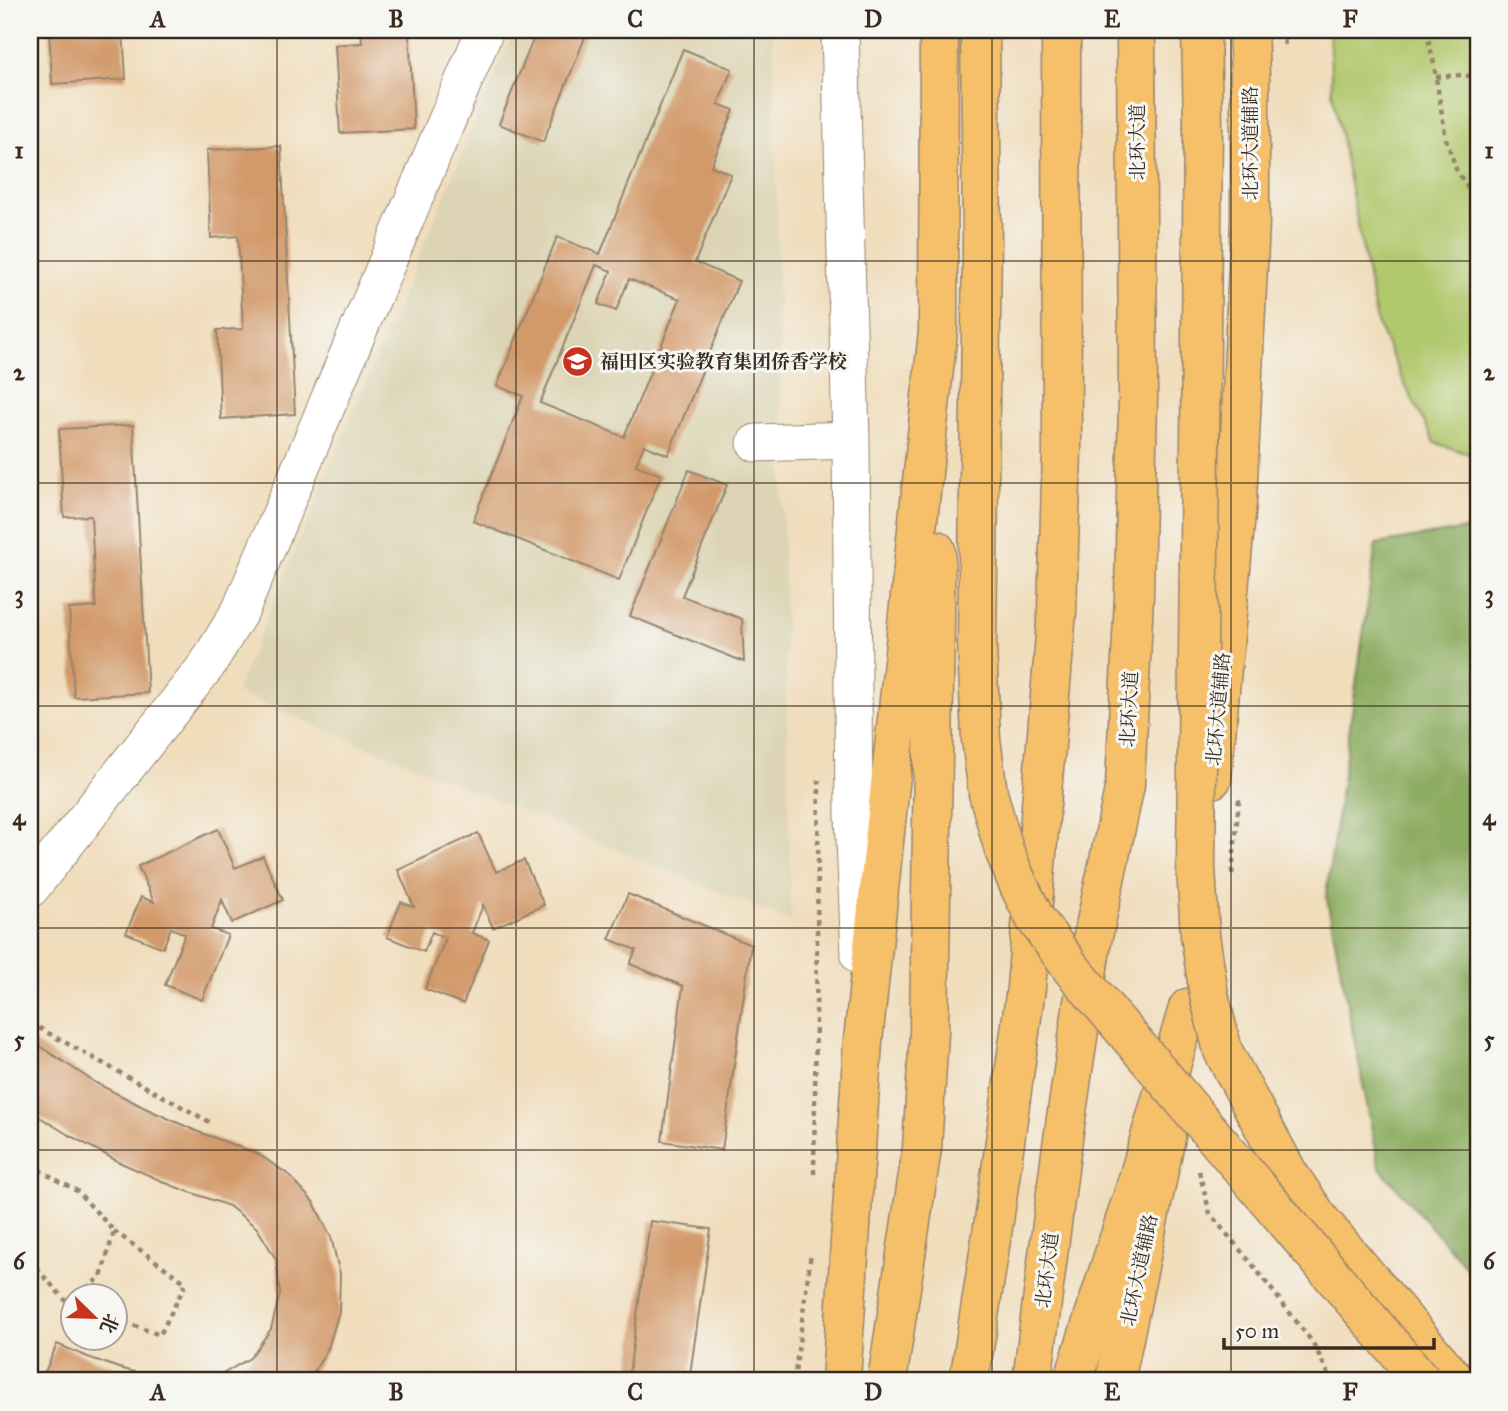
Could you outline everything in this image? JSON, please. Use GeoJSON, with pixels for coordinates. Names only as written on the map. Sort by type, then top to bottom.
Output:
{"type":"FeatureCollection","features":[{"type":"Feature","properties":{"kind":"main road"},"geometry":{"type":"LineString","coordinates":[[887,1381],[920,1162],[929,1033],[935,678],[939,30]]}},
{"type":"Feature","properties":{"kind":"main road"},"geometry":{"type":"LineString","coordinates":[[980,30],[982,241],[977,645],[988,793],[1004,849],[1035,918],[1071,968],[1422,1381]]}},
{"type":"Feature","properties":{"kind":"main road"},"geometry":{"type":"LineString","coordinates":[[969,1381],[1026,988],[1057,611],[1062,451],[1061,30]]}},
{"type":"Feature","properties":{"kind":"main road","name":"北环大道"},"geometry":{"type":"LineString","coordinates":[[1032,1381],[1092,941],[1125,785],[1134,596],[1138,423],[1136,30]]}},
{"type":"Feature","properties":{"kind":"main road"},"geometry":{"type":"LineString","coordinates":[[1201,30],[1203,126],[1196,867],[1200,935],[1209,995],[1223,1051],[1288,1173],[1320,1220],[1456,1381]]}},
{"type":"Feature","properties":{"kind":"main road","name":"北环大道辅路"},"geometry":{"type":"LineString","coordinates":[[1115,1381],[1170,1117],[1188,1008],[1214,756],[1237,502],[1250,222],[1248,30]]}},
{"type":"Feature","properties":{"kind":"main road"},"geometry":{"type":"LineString","coordinates":[[841,1381],[863,1041],[938,331]]}},
{"type":"Feature","properties":{"kind":"main road"},"geometry":{"type":"LineString","coordinates":[[1073,1381],[1134,1192],[1188,1008]]}},
{"type":"Feature","properties":{"kind":"main road"},"geometry":{"type":"LineString","coordinates":[[828,1381],[848,1291]]}},
{"type":"Feature","properties":{"kind":"street"},"geometry":{"type":"LineString","coordinates":[[30,889],[207,665],[241,609],[485,30]]}},
{"type":"Feature","properties":{"kind":"street"},"geometry":{"type":"LineString","coordinates":[[840,30],[851,440],[854,816],[863,1041]]}},
{"type":"Feature","properties":{"kind":"street"},"geometry":{"type":"LineString","coordinates":[[756,443],[851,440]]}},
{"type":"Feature","properties":{"kind":"path"},"geometry":{"type":"LineString","coordinates":[[1426,30],[1447,139],[1456,169],[1478,205]]}},
{"type":"Feature","properties":{"kind":"path"},"geometry":{"type":"LineString","coordinates":[[1436,77],[1478,76]]}},
{"type":"Feature","properties":{"kind":"path"},"geometry":{"type":"LineString","coordinates":[[814,1174],[819,775]]}},
{"type":"Feature","properties":{"kind":"path"},"geometry":{"type":"LineString","coordinates":[[30,1023],[213,1124]]}},
{"type":"Feature","properties":{"kind":"path"},"geometry":{"type":"LineString","coordinates":[[30,1165],[77,1191],[114,1231],[186,1283],[160,1335],[130,1324]]}},
{"type":"Feature","properties":{"kind":"path"},"geometry":{"type":"LineString","coordinates":[[95,1282],[102,1277],[114,1231]]}},
{"type":"Feature","properties":{"kind":"path"},"geometry":{"type":"LineString","coordinates":[[794,1381],[811,1253]]}},
{"type":"Feature","properties":{"kind":"path"},"geometry":{"type":"LineString","coordinates":[[30,1261],[60,1294]]}},
{"type":"Feature","properties":{"kind":"path"},"geometry":{"type":"LineString","coordinates":[[1252,1264],[1313,1343],[1332,1381]]}},
{"type":"Feature","properties":{"kind":"shaded area","name":"福田区实验教育集团侨香学校"},"geometry":{"type":"Polygon","coordinates":[[[514,30],[773,30],[791,922],[236,692],[514,30]]]}},
{"type":"Feature","properties":{"kind":"green space"},"geometry":{"type":"Polygon","coordinates":[[[1329,30],[1478,30],[1478,457],[1435,443],[1377,323],[1332,91],[1329,30]]]}},
{"type":"Feature","properties":{"kind":"green space"},"geometry":{"type":"Polygon","coordinates":[[[1478,527],[1478,1281],[1379,1167],[1326,894],[1376,544],[1478,527]]]}},
{"type":"Feature","properties":{"kind":"building"},"geometry":{"type":"Polygon","coordinates":[[[49,30],[123,30],[126,79],[52,84],[49,30]]]}},
{"type":"Feature","properties":{"kind":"building"},"geometry":{"type":"Polygon","coordinates":[[[361,30],[409,30],[414,129],[340,133],[335,45],[362,43],[361,30]]]}},
{"type":"Feature","properties":{"kind":"building"},"geometry":{"type":"Polygon","coordinates":[[[537,30],[588,30],[543,142],[499,124],[537,30]]]}},
{"type":"Feature","properties":{"kind":"building"},"geometry":{"type":"Polygon","coordinates":[[[683,49],[732,69],[718,104],[734,110],[711,166],[731,174],[695,262],[739,281],[668,455],[644,445],[636,465],[661,475],[619,580],[473,521],[523,396],[497,386],[557,237],[600,254],[683,49]],[[596,265],[540,403],[624,437],[680,299],[629,279],[616,311],[598,304],[611,271],[596,265]]]}},
{"type":"Feature","properties":{"kind":"building"},"geometry":{"type":"Polygon","coordinates":[[[281,146],[295,414],[221,419],[217,330],[243,329],[238,236],[211,238],[207,150],[281,146]]]}},
{"type":"Feature","properties":{"kind":"building"},"geometry":{"type":"Polygon","coordinates":[[[133,425],[148,693],[74,697],[69,609],[96,607],[91,516],[64,517],[59,429],[133,425]]]}},
{"type":"Feature","properties":{"kind":"building"},"geometry":{"type":"Polygon","coordinates":[[[689,470],[727,485],[682,596],[742,619],[744,662],[630,616],[689,470]]]}},
{"type":"Feature","properties":{"kind":"building"},"geometry":{"type":"Polygon","coordinates":[[[218,829],[235,868],[263,856],[283,900],[232,923],[222,900],[211,929],[228,935],[202,1000],[165,985],[185,934],[171,928],[163,948],[126,933],[141,897],[154,902],[138,866],[218,829]]]}},
{"type":"Feature","properties":{"kind":"building"},"geometry":{"type":"Polygon","coordinates":[[[478,833],[496,872],[524,860],[544,905],[493,928],[483,905],[472,933],[489,940],[463,1004],[425,989],[446,938],[432,932],[424,952],[387,937],[401,902],[414,907],[398,870],[478,833]]]}},
{"type":"Feature","properties":{"kind":"building"},"geometry":{"type":"Polygon","coordinates":[[[628,894],[751,945],[722,1150],[662,1141],[683,986],[630,964],[636,950],[609,939],[628,894]]]}},
{"type":"Feature","properties":{"kind":"building"},"geometry":{"type":"Polygon","coordinates":[[[30,1040],[96,1083],[145,1108],[258,1154],[289,1175],[314,1203],[331,1237],[340,1274],[339,1312],[328,1348],[309,1381],[194,1381],[219,1376],[250,1358],[271,1329],[280,1294],[276,1259],[257,1228],[229,1206],[173,1186],[119,1162],[30,1111],[30,1040]]]}},
{"type":"Feature","properties":{"kind":"building"},"geometry":{"type":"Polygon","coordinates":[[[650,1221],[711,1229],[689,1381],[628,1381],[650,1221]]]}},
{"type":"Feature","properties":{"kind":"building"},"geometry":{"type":"Polygon","coordinates":[[[57,1344],[60,1345],[60,1352],[76,1352],[119,1368],[174,1380],[174,1381],[41,1381],[57,1344]]]}},
{"type":"Feature","properties":{"kind":"place","name":"福田区实验教育集团侨香学校"},"geometry":{"type":"Point","coordinates":[577,361]}}]}
